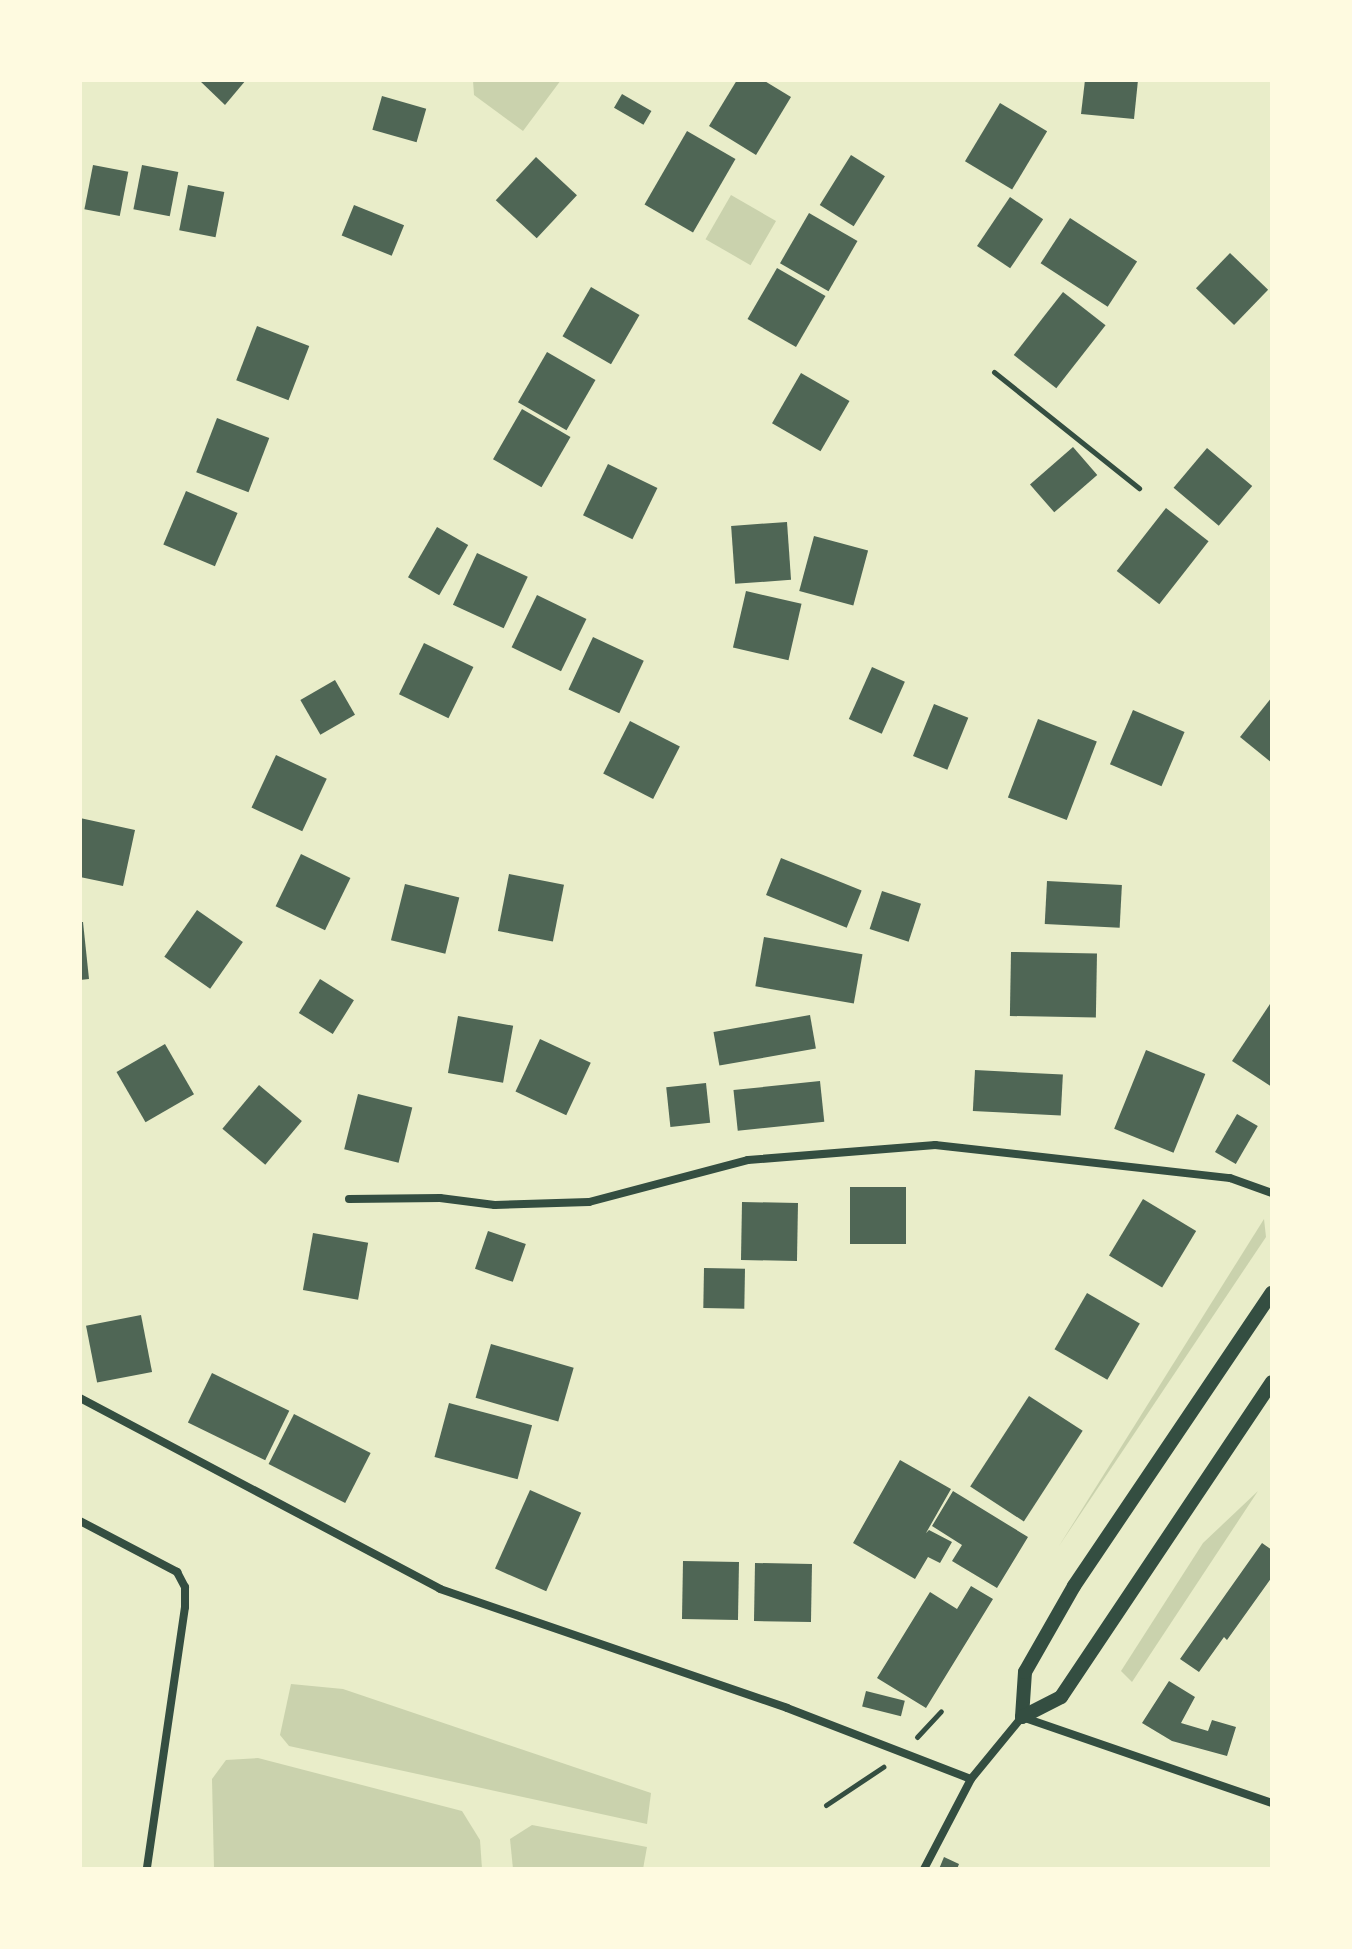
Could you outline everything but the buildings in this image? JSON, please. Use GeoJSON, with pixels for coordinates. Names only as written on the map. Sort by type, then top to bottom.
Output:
{"type":"FeatureCollection","features":[{"type":"Feature","properties":{"kind":"street"},"geometry":{"type":"LineString","coordinates":[[349,1199],[440,1198],[495,1205],[589,1202],[748,1160],[935,1145],[1230,1178],[1272,1193]]}},
{"type":"Feature","properties":{"kind":"street"},"geometry":{"type":"LineString","coordinates":[[1022,1717],[1025,1672],[1074,1586],[1272,1293]]}},
{"type":"Feature","properties":{"kind":"street"},"geometry":{"type":"LineString","coordinates":[[924,1869],[971,1779],[1022,1717],[1061,1697],[1272,1382]]}},
{"type":"Feature","properties":{"kind":"street"},"geometry":{"type":"LineString","coordinates":[[80,1398],[440,1589],[787,1708],[971,1779]]}},
{"type":"Feature","properties":{"kind":"street"},"geometry":{"type":"LineString","coordinates":[[80,1521],[177,1572],[185,1587],[185,1607],[147,1869]]}},
{"type":"Feature","properties":{"kind":"street"},"geometry":{"type":"LineString","coordinates":[[1022,1717],[1272,1803]]}},
{"type":"Feature","properties":{"kind":"path"},"geometry":{"type":"LineString","coordinates":[[994,372],[1139,488]]}},
{"type":"Feature","properties":{"kind":"green space"},"geometry":{"type":"Polygon","coordinates":[[[473,80],[561,80],[523,131],[474,95],[473,80]]]}},
{"type":"Feature","properties":{"kind":"green space"},"geometry":{"type":"Polygon","coordinates":[[[731,195],[776,221],[751,265],[706,239],[731,195]]]}},
{"type":"Feature","properties":{"kind":"green space"},"geometry":{"type":"Polygon","coordinates":[[[1264,1219],[1266,1237],[1059,1546],[1264,1219]]]}},
{"type":"Feature","properties":{"kind":"green space"},"geometry":{"type":"Polygon","coordinates":[[[1258,1491],[1132,1682],[1121,1671],[1203,1543],[1258,1491]]]}},
{"type":"Feature","properties":{"kind":"green space"},"geometry":{"type":"Polygon","coordinates":[[[291,1684],[343,1689],[651,1793],[647,1824],[289,1746],[280,1735],[291,1684]]]}},
{"type":"Feature","properties":{"kind":"green space"},"geometry":{"type":"Polygon","coordinates":[[[258,1758],[462,1811],[480,1840],[482,1869],[214,1869],[212,1779],[226,1760],[258,1758]]]}},
{"type":"Feature","properties":{"kind":"green space"},"geometry":{"type":"Polygon","coordinates":[[[532,1825],[647,1847],[643,1869],[513,1869],[510,1839],[532,1825]]]}}]}
